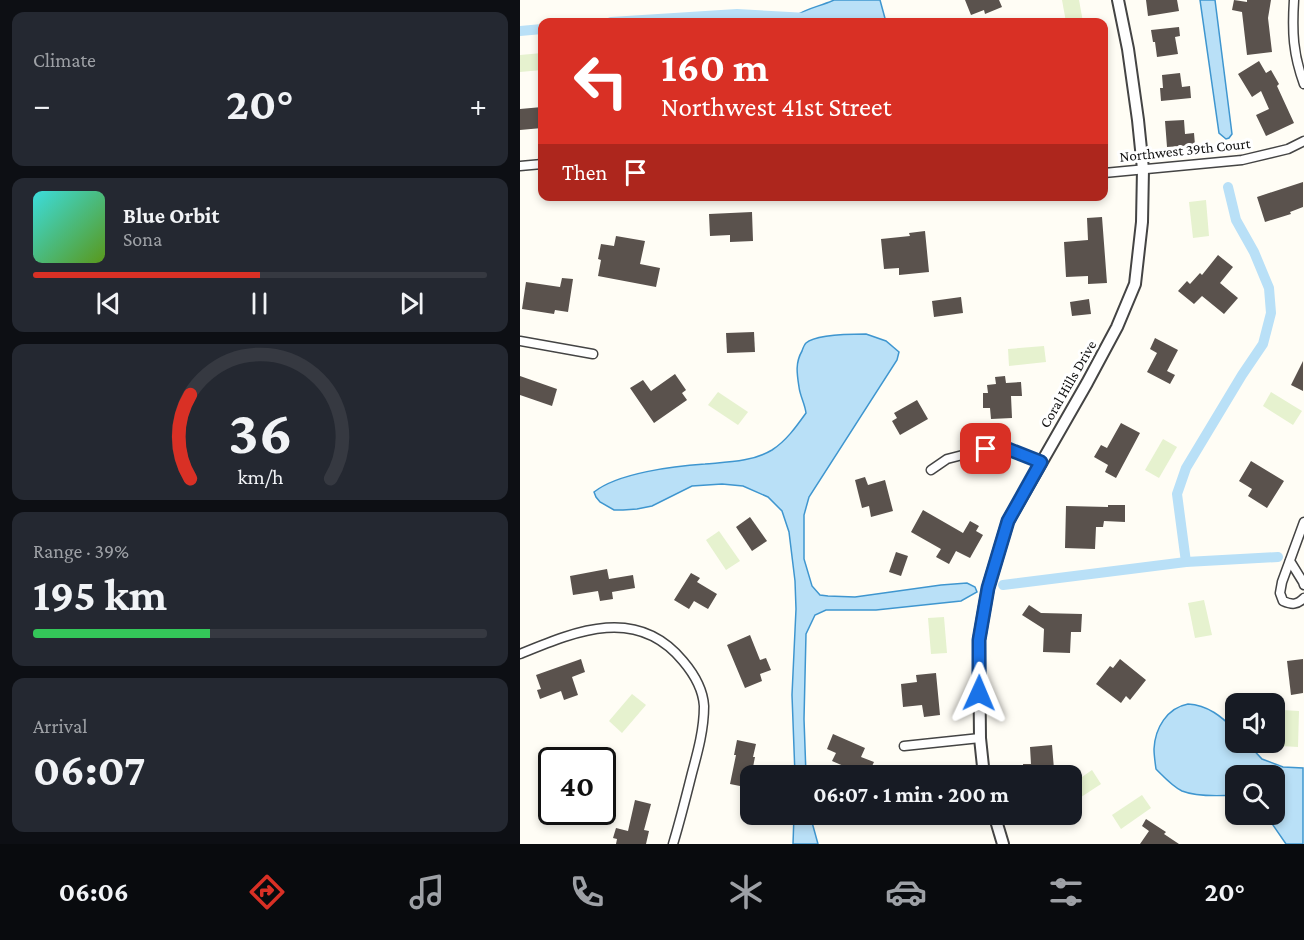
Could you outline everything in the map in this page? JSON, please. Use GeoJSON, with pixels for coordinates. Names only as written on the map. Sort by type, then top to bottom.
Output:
{"type":"FeatureCollection","features":[{"type":"Feature","properties":{"kind":"street","name":"Coral Hills Drive"},"geometry":{"type":"LineString","coordinates":[[983,765],[980,738],[979,640],[988,588],[1008,521],[1087,383],[1117,327],[1135,284],[1142,222],[1143,169],[1128,49],[1118,0]]}},
{"type":"Feature","properties":{"kind":"street"},"geometry":{"type":"LineString","coordinates":[[1294,0],[1292,30],[1296,64],[1303,84]]}},
{"type":"Feature","properties":{"kind":"street","name":"Northwest 39th Court"},"geometry":{"type":"LineString","coordinates":[[1108,173],[1242,160],[1288,149],[1303,141]]}},
{"type":"Feature","properties":{"kind":"street"},"geometry":{"type":"LineString","coordinates":[[520,166],[538,164]]}},
{"type":"Feature","properties":{"kind":"street"},"geometry":{"type":"LineString","coordinates":[[520,341],[594,354]]}},
{"type":"Feature","properties":{"kind":"street"},"geometry":{"type":"LineString","coordinates":[[931,470],[947,459],[986,449],[1008,449],[1041,462]]}},
{"type":"Feature","properties":{"kind":"street"},"geometry":{"type":"LineString","coordinates":[[1303,522],[1280,593],[1284,601],[1292,604],[1299,603],[1303,598]]}},
{"type":"Feature","properties":{"kind":"street"},"geometry":{"type":"LineString","coordinates":[[1290,561],[1303,585]]}},
{"type":"Feature","properties":{"kind":"street"},"geometry":{"type":"LineString","coordinates":[[520,654],[579,632],[621,627],[644,631],[659,639],[677,653],[690,669],[699,685],[704,704],[702,733],[673,844]]}},
{"type":"Feature","properties":{"kind":"street"},"geometry":{"type":"LineString","coordinates":[[904,746],[980,738]]}},
{"type":"Feature","properties":{"kind":"street"},"geometry":{"type":"LineString","coordinates":[[997,825],[1003,844]]}},
{"type":"Feature","properties":{"kind":"green space"},"geometry":{"type":"Polygon","coordinates":[[[1062,0],[1079,0],[1082,18],[1065,18],[1062,0]]]}},
{"type":"Feature","properties":{"kind":"green space"},"geometry":{"type":"Polygon","coordinates":[[[538,53],[538,70],[520,72],[520,55],[538,53]]]}},
{"type":"Feature","properties":{"kind":"green space"},"geometry":{"type":"Polygon","coordinates":[[[1206,200],[1209,236],[1193,238],[1189,202],[1206,200]]]}},
{"type":"Feature","properties":{"kind":"green space"},"geometry":{"type":"Polygon","coordinates":[[[1044,346],[1046,362],[1009,366],[1008,349],[1044,346]]]}},
{"type":"Feature","properties":{"kind":"green space"},"geometry":{"type":"Polygon","coordinates":[[[718,392],[748,412],[738,425],[708,405],[718,392]]]}},
{"type":"Feature","properties":{"kind":"green space"},"geometry":{"type":"Polygon","coordinates":[[[1271,392],[1302,411],[1293,425],[1263,406],[1271,392]]]}},
{"type":"Feature","properties":{"kind":"green space"},"geometry":{"type":"Polygon","coordinates":[[[1163,439],[1177,447],[1159,478],[1145,470],[1163,439]]]}},
{"type":"Feature","properties":{"kind":"green space"},"geometry":{"type":"Polygon","coordinates":[[[719,531],[740,561],[726,570],[706,540],[719,531]]]}},
{"type":"Feature","properties":{"kind":"green space"},"geometry":{"type":"Polygon","coordinates":[[[1204,600],[1212,635],[1195,638],[1188,603],[1204,600]]]}},
{"type":"Feature","properties":{"kind":"green space"},"geometry":{"type":"Polygon","coordinates":[[[944,617],[947,653],[931,654],[928,618],[944,617]]]}},
{"type":"Feature","properties":{"kind":"green space"},"geometry":{"type":"Polygon","coordinates":[[[632,694],[646,705],[622,733],[609,721],[632,694]]]}},
{"type":"Feature","properties":{"kind":"green space"},"geometry":{"type":"Polygon","coordinates":[[[1285,710],[1299,711],[1298,747],[1285,746],[1285,710]]]}},
{"type":"Feature","properties":{"kind":"green space"},"geometry":{"type":"Polygon","coordinates":[[[1092,770],[1101,784],[1082,796],[1082,777],[1092,770]]]}},
{"type":"Feature","properties":{"kind":"green space"},"geometry":{"type":"Polygon","coordinates":[[[1142,795],[1151,808],[1121,829],[1112,815],[1142,795]]]}},
{"type":"Feature","properties":{"kind":"water"},"geometry":{"type":"Polygon","coordinates":[[[834,0],[880,0],[885,18],[795,18],[809,9],[834,0]]]}},
{"type":"Feature","properties":{"kind":"water"},"geometry":{"type":"Polygon","coordinates":[[[1200,0],[1215,0],[1232,134],[1226,139],[1219,133],[1200,0]]]}},
{"type":"Feature","properties":{"kind":"water"},"geometry":{"type":"Polygon","coordinates":[[[844,334],[866,334],[886,341],[899,352],[897,360],[809,497],[804,515],[804,559],[812,586],[820,595],[855,597],[967,583],[975,587],[977,592],[961,601],[876,610],[826,610],[815,615],[806,634],[806,765],[795,765],[792,695],[795,581],[789,532],[782,511],[768,497],[743,486],[722,484],[692,486],[652,506],[623,510],[614,510],[600,502],[594,492],[604,485],[631,475],[678,467],[739,461],[772,450],[786,438],[806,413],[797,369],[805,344],[818,338],[844,334]]]}},
{"type":"Feature","properties":{"kind":"water"},"geometry":{"type":"Polygon","coordinates":[[[1188,704],[1202,707],[1225,721],[1225,753],[1256,753],[1262,759],[1278,765],[1225,765],[1225,795],[1208,796],[1182,791],[1156,769],[1154,749],[1157,734],[1164,720],[1168,714],[1188,704]]]}},
{"type":"Feature","properties":{"kind":"water"},"geometry":{"type":"Polygon","coordinates":[[[1285,767],[1303,768],[1303,844],[1286,844],[1273,825],[1285,825],[1285,767]]]}},
{"type":"Feature","properties":{"kind":"water"},"geometry":{"type":"Polygon","coordinates":[[[794,825],[813,825],[818,844],[793,844],[794,825]]]}},
{"type":"Feature","properties":{"kind":"building"},"geometry":{"type":"Polygon","coordinates":[[[965,0],[999,0],[1002,7],[985,14],[984,10],[971,15],[965,0]]]}},
{"type":"Feature","properties":{"kind":"building"},"geometry":{"type":"Polygon","coordinates":[[[1146,0],[1177,0],[1179,11],[1148,16],[1146,0]]]}},
{"type":"Feature","properties":{"kind":"building"},"geometry":{"type":"Polygon","coordinates":[[[1234,0],[1247,2],[1247,0],[1271,0],[1268,18],[1272,52],[1247,55],[1242,12],[1232,10],[1234,0]]]}},
{"type":"Feature","properties":{"kind":"building"},"geometry":{"type":"Polygon","coordinates":[[[1179,27],[1180,36],[1175,37],[1178,54],[1157,57],[1151,30],[1179,27]]]}},
{"type":"Feature","properties":{"kind":"building"},"geometry":{"type":"Polygon","coordinates":[[[1259,61],[1266,73],[1271,70],[1279,84],[1277,86],[1294,123],[1266,136],[1256,115],[1269,109],[1261,91],[1252,97],[1238,74],[1259,61]]]}},
{"type":"Feature","properties":{"kind":"building"},"geometry":{"type":"Polygon","coordinates":[[[1180,73],[1182,87],[1190,86],[1191,98],[1161,101],[1162,75],[1180,73]]]}},
{"type":"Feature","properties":{"kind":"building"},"geometry":{"type":"Polygon","coordinates":[[[538,107],[538,128],[520,130],[520,109],[538,107]]]}},
{"type":"Feature","properties":{"kind":"building"},"geometry":{"type":"Polygon","coordinates":[[[1184,120],[1185,134],[1194,133],[1195,145],[1167,147],[1165,121],[1184,120]]]}},
{"type":"Feature","properties":{"kind":"building"},"geometry":{"type":"Polygon","coordinates":[[[1303,182],[1303,207],[1290,212],[1291,214],[1265,222],[1257,197],[1303,182]]]}},
{"type":"Feature","properties":{"kind":"building"},"geometry":{"type":"Polygon","coordinates":[[[752,212],[753,241],[730,242],[730,235],[710,236],[709,214],[752,212]]]}},
{"type":"Feature","properties":{"kind":"building"},"geometry":{"type":"Polygon","coordinates":[[[1102,217],[1107,283],[1088,284],[1088,276],[1066,277],[1064,242],[1088,240],[1087,218],[1102,217]]]}},
{"type":"Feature","properties":{"kind":"building"},"geometry":{"type":"Polygon","coordinates":[[[925,231],[929,272],[899,275],[899,268],[884,269],[881,239],[910,236],[909,233],[925,231]]]}},
{"type":"Feature","properties":{"kind":"building"},"geometry":{"type":"Polygon","coordinates":[[[616,236],[645,241],[640,264],[660,268],[656,287],[598,276],[601,244],[614,246],[616,236]]]}},
{"type":"Feature","properties":{"kind":"building"},"geometry":{"type":"Polygon","coordinates":[[[1218,255],[1233,267],[1220,283],[1238,298],[1224,314],[1202,296],[1194,304],[1178,291],[1187,281],[1190,284],[1200,273],[1202,275],[1218,255]]]}},
{"type":"Feature","properties":{"kind":"building"},"geometry":{"type":"Polygon","coordinates":[[[562,278],[573,279],[568,312],[555,310],[554,314],[522,309],[526,282],[560,287],[562,278]]]}},
{"type":"Feature","properties":{"kind":"building"},"geometry":{"type":"Polygon","coordinates":[[[961,297],[963,313],[934,317],[932,301],[961,297]]]}},
{"type":"Feature","properties":{"kind":"building"},"geometry":{"type":"Polygon","coordinates":[[[1089,299],[1091,314],[1072,316],[1070,302],[1089,299]]]}},
{"type":"Feature","properties":{"kind":"building"},"geometry":{"type":"Polygon","coordinates":[[[754,332],[755,352],[727,353],[726,333],[754,332]]]}},
{"type":"Feature","properties":{"kind":"building"},"geometry":{"type":"Polygon","coordinates":[[[1155,338],[1178,350],[1167,371],[1175,375],[1170,384],[1147,372],[1157,353],[1150,349],[1155,338]]]}},
{"type":"Feature","properties":{"kind":"building"},"geometry":{"type":"Polygon","coordinates":[[[1303,361],[1303,391],[1291,385],[1303,361]]]}},
{"type":"Feature","properties":{"kind":"building"},"geometry":{"type":"Polygon","coordinates":[[[675,374],[686,390],[682,393],[687,400],[654,423],[630,388],[643,380],[651,391],[675,374]]]}},
{"type":"Feature","properties":{"kind":"building"},"geometry":{"type":"Polygon","coordinates":[[[520,376],[557,389],[552,406],[520,395],[520,376]]]}},
{"type":"Feature","properties":{"kind":"building"},"geometry":{"type":"Polygon","coordinates":[[[1005,376],[1006,383],[1021,382],[1022,396],[1011,396],[1012,418],[991,419],[990,408],[983,408],[983,393],[988,393],[987,385],[996,384],[995,377],[1005,376]]]}},
{"type":"Feature","properties":{"kind":"building"},"geometry":{"type":"Polygon","coordinates":[[[917,400],[928,419],[900,435],[892,421],[897,418],[894,413],[917,400]]]}},
{"type":"Feature","properties":{"kind":"building"},"geometry":{"type":"Polygon","coordinates":[[[1121,423],[1140,433],[1116,478],[1105,472],[1108,465],[1094,457],[1101,445],[1107,448],[1121,423]]]}},
{"type":"Feature","properties":{"kind":"building"},"geometry":{"type":"Polygon","coordinates":[[[1251,461],[1284,481],[1267,508],[1248,496],[1252,489],[1239,481],[1251,461]]]}},
{"type":"Feature","properties":{"kind":"building"},"geometry":{"type":"Polygon","coordinates":[[[865,477],[868,485],[885,480],[893,511],[871,517],[869,506],[862,508],[855,480],[865,477]]]}},
{"type":"Feature","properties":{"kind":"building"},"geometry":{"type":"Polygon","coordinates":[[[1108,505],[1125,505],[1125,522],[1104,521],[1103,527],[1096,527],[1095,549],[1065,548],[1066,506],[1108,507],[1108,505]]]}},
{"type":"Feature","properties":{"kind":"building"},"geometry":{"type":"Polygon","coordinates":[[[923,510],[963,533],[970,521],[979,526],[976,531],[983,535],[970,558],[956,551],[949,564],[936,557],[941,549],[911,532],[923,510]]]}},
{"type":"Feature","properties":{"kind":"building"},"geometry":{"type":"Polygon","coordinates":[[[750,517],[767,541],[752,551],[736,527],[750,517]]]}},
{"type":"Feature","properties":{"kind":"building"},"geometry":{"type":"Polygon","coordinates":[[[896,552],[908,556],[901,576],[889,572],[896,552]]]}},
{"type":"Feature","properties":{"kind":"building"},"geometry":{"type":"Polygon","coordinates":[[[607,569],[609,579],[633,575],[635,588],[612,592],[613,599],[600,601],[598,591],[573,595],[570,576],[607,569]]]}},
{"type":"Feature","properties":{"kind":"building"},"geometry":{"type":"Polygon","coordinates":[[[691,573],[700,578],[697,582],[717,594],[708,609],[694,601],[689,609],[674,600],[691,573]]]}},
{"type":"Feature","properties":{"kind":"building"},"geometry":{"type":"Polygon","coordinates":[[[1029,605],[1041,613],[1082,614],[1081,632],[1071,632],[1070,653],[1043,652],[1044,629],[1022,615],[1029,605]]]}},
{"type":"Feature","properties":{"kind":"building"},"geometry":{"type":"Polygon","coordinates":[[[750,635],[760,660],[766,658],[771,670],[760,674],[762,681],[745,688],[727,645],[750,635]]]}},
{"type":"Feature","properties":{"kind":"building"},"geometry":{"type":"Polygon","coordinates":[[[581,659],[585,672],[572,677],[578,695],[564,700],[561,691],[540,699],[537,690],[541,689],[536,675],[581,659]]]}},
{"type":"Feature","properties":{"kind":"building"},"geometry":{"type":"Polygon","coordinates":[[[1120,659],[1146,680],[1130,700],[1126,696],[1121,703],[1096,684],[1110,666],[1113,668],[1120,659]]]}},
{"type":"Feature","properties":{"kind":"building"},"geometry":{"type":"Polygon","coordinates":[[[1303,659],[1303,693],[1291,695],[1287,661],[1303,659]]]}},
{"type":"Feature","properties":{"kind":"building"},"geometry":{"type":"Polygon","coordinates":[[[936,673],[940,715],[924,717],[922,705],[903,707],[901,684],[917,682],[916,675],[936,673]]]}},
{"type":"Feature","properties":{"kind":"building"},"geometry":{"type":"Polygon","coordinates":[[[833,734],[865,748],[861,757],[874,762],[872,765],[841,765],[832,761],[836,753],[827,749],[833,734]]]}},
{"type":"Feature","properties":{"kind":"building"},"geometry":{"type":"Polygon","coordinates":[[[737,740],[756,744],[753,765],[740,765],[740,786],[730,784],[736,755],[734,755],[737,740]]]}},
{"type":"Feature","properties":{"kind":"building"},"geometry":{"type":"Polygon","coordinates":[[[1052,745],[1054,765],[1023,765],[1031,764],[1030,747],[1052,745]]]}},
{"type":"Feature","properties":{"kind":"building"},"geometry":{"type":"Polygon","coordinates":[[[635,800],[651,804],[644,830],[649,831],[646,844],[616,844],[617,839],[613,838],[616,828],[628,831],[635,800]]]}},
{"type":"Feature","properties":{"kind":"building"},"geometry":{"type":"Polygon","coordinates":[[[1146,819],[1179,844],[1140,844],[1149,831],[1142,826],[1146,819]]]}},
{"type":"Feature","properties":{"kind":"waterway"},"geometry":{"type":"LineString","coordinates":[[674,18],[737,14],[808,18]]}},
{"type":"Feature","properties":{"kind":"waterway"},"geometry":{"type":"LineString","coordinates":[[520,31],[538,29]]}},
{"type":"Feature","properties":{"kind":"waterway"},"geometry":{"type":"LineString","coordinates":[[1186,562],[1177,494],[1186,468],[1263,344],[1271,313],[1269,288],[1254,252],[1236,220],[1228,187]]}},
{"type":"Feature","properties":{"kind":"waterway"},"geometry":{"type":"LineString","coordinates":[[1003,585],[1186,562],[1278,557]]}},
{"type":"Feature","properties":{"kind":"route"},"geometry":{"type":"LineString","coordinates":[[979,693],[979,640],[988,588],[1008,521],[1041,462],[1008,449],[986,449]]}}]}
